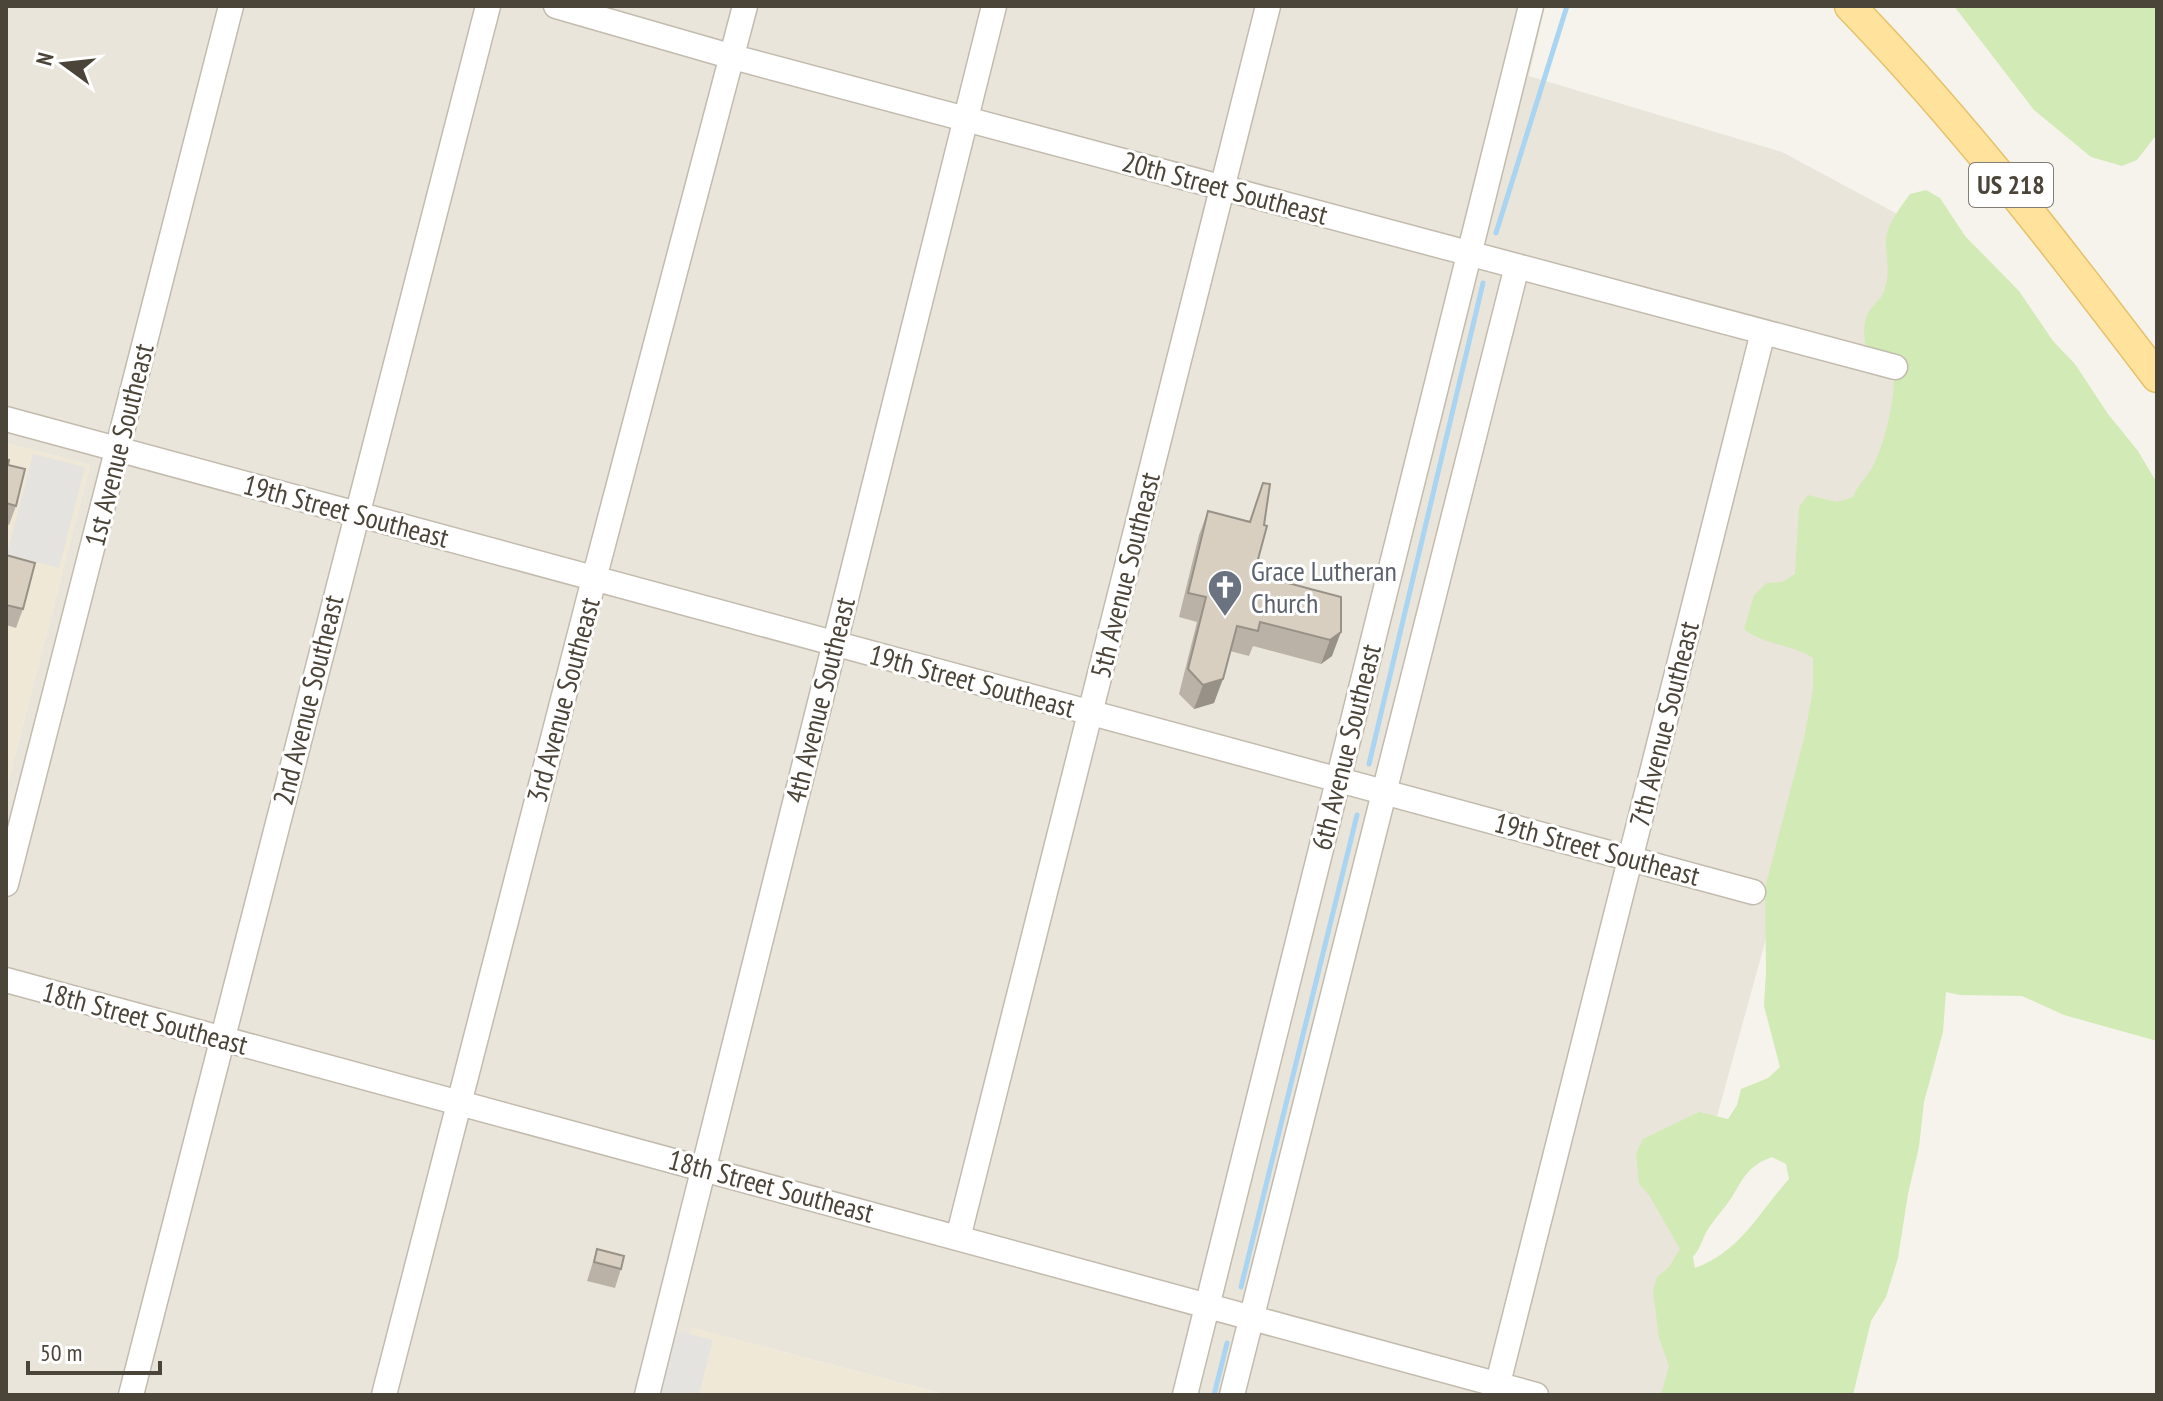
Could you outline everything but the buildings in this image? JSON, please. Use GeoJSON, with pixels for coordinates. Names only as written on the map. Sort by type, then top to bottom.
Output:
{"type":"FeatureCollection","features":[{"type":"Feature","properties":{"kind":"main road","name":"US 218"},"geometry":{"type":"LineString","coordinates":[[1850,6],[1897,54],[2006,180],[2157,377]]}},
{"type":"Feature","properties":{"kind":"street","name":"1st Avenue Southeast"},"geometry":{"type":"LineString","coordinates":[[6,884],[231,6]]}},
{"type":"Feature","properties":{"kind":"street","name":"2nd Avenue Southeast"},"geometry":{"type":"LineString","coordinates":[[131,1395],[488,6]]}},
{"type":"Feature","properties":{"kind":"street","name":"20th Street Southeast"},"geometry":{"type":"LineString","coordinates":[[556,6],[733,57],[1895,367]]}},
{"type":"Feature","properties":{"kind":"street","name":"3rd Avenue Southeast"},"geometry":{"type":"LineString","coordinates":[[384,1395],[745,6]]}},
{"type":"Feature","properties":{"kind":"street","name":"4th Avenue Southeast"},"geometry":{"type":"LineString","coordinates":[[647,1395],[994,6]]}},
{"type":"Feature","properties":{"kind":"street","name":"5th Avenue Southeast"},"geometry":{"type":"LineString","coordinates":[[958,1238],[1268,6]]}},
{"type":"Feature","properties":{"kind":"street","name":"6th Avenue Southeast"},"geometry":{"type":"LineString","coordinates":[[1185,1395],[1531,6]]}},
{"type":"Feature","properties":{"kind":"street","name":"6th Avenue Southeast"},"geometry":{"type":"LineString","coordinates":[[1232,1395],[1517,266]]}},
{"type":"Feature","properties":{"kind":"street","name":"7th Avenue Southeast"},"geometry":{"type":"LineString","coordinates":[[1496,1390],[1763,332]]}},
{"type":"Feature","properties":{"kind":"street","name":"19th Street Southeast"},"geometry":{"type":"LineString","coordinates":[[6,419],[1753,892]]}},
{"type":"Feature","properties":{"kind":"street","name":"18th Street Southeast"},"geometry":{"type":"LineString","coordinates":[[6,980],[704,1168],[1252,1319],[1496,1390],[1536,1395]]}},
{"type":"Feature","properties":{"kind":"shaded area"},"geometry":{"type":"Polygon","coordinates":[[[6,6],[1545,6],[1529,76],[1782,152],[1957,246],[1695,1196],[1689,1345],[1674,1395],[947,1395],[692,1328],[675,1395],[6,1395],[6,790],[90,465],[6,443],[6,6]]]}},
{"type":"Feature","properties":{"kind":"shaded area"},"geometry":{"type":"Polygon","coordinates":[[[6,443],[90,465],[6,790],[6,443]]]}},
{"type":"Feature","properties":{"kind":"shaded area"},"geometry":{"type":"Polygon","coordinates":[[[33,454],[85,467],[59,568],[7,554],[33,454]]]}},
{"type":"Feature","properties":{"kind":"shaded area"},"geometry":{"type":"Polygon","coordinates":[[[664,1328],[713,1340],[699,1395],[647,1395],[664,1328]]]}},
{"type":"Feature","properties":{"kind":"shaded area"},"geometry":{"type":"Polygon","coordinates":[[[692,1328],[946,1395],[675,1395],[692,1328]]]}},
{"type":"Feature","properties":{"kind":"green space"},"geometry":{"type":"Polygon","coordinates":[[[1954,6],[2157,6],[2157,134],[2137,160],[2122,166],[2091,157],[2034,110],[1954,6]]]}},
{"type":"Feature","properties":{"kind":"green space"},"geometry":{"type":"Polygon","coordinates":[[[1926,190],[1940,198],[1965,236],[2019,291],[2053,341],[2075,364],[2108,414],[2138,451],[2157,483],[2157,1041],[2064,1015],[2022,996],[1946,992],[1943,1032],[1924,1102],[1919,1147],[1898,1258],[1886,1297],[1871,1321],[1853,1395],[1661,1395],[1669,1366],[1659,1338],[1653,1291],[1657,1277],[1669,1267],[1680,1249],[1649,1195],[1639,1184],[1636,1153],[1643,1139],[1699,1112],[1728,1119],[1737,1105],[1741,1089],[1768,1078],[1780,1067],[1764,1006],[1765,888],[1804,738],[1813,690],[1813,658],[1744,629],[1754,595],[1767,583],[1782,582],[1795,574],[1799,507],[1808,495],[1837,502],[1853,497],[1878,456],[1893,397],[1894,375],[1865,344],[1865,325],[1868,313],[1882,296],[1887,282],[1889,226],[1910,194],[1926,190]],[[1772,1157],[1757,1164],[1748,1173],[1708,1229],[1693,1257],[1695,1268],[1725,1252],[1748,1230],[1789,1179],[1786,1164],[1772,1157]]]}},
{"type":"Feature","properties":{"kind":"waterway"},"geometry":{"type":"LineString","coordinates":[[1496,233],[1567,6]]}},
{"type":"Feature","properties":{"kind":"waterway"},"geometry":{"type":"LineString","coordinates":[[1369,764],[1483,283]]}},
{"type":"Feature","properties":{"kind":"waterway"},"geometry":{"type":"LineString","coordinates":[[1241,1287],[1357,815]]}},
{"type":"Feature","properties":{"kind":"waterway"},"geometry":{"type":"LineString","coordinates":[[1214,1395],[1227,1343]]}},
{"type":"Feature","properties":{"kind":"place","name":"Grace Lutheran Church"},"geometry":{"type":"Point","coordinates":[1225,618]}}]}
